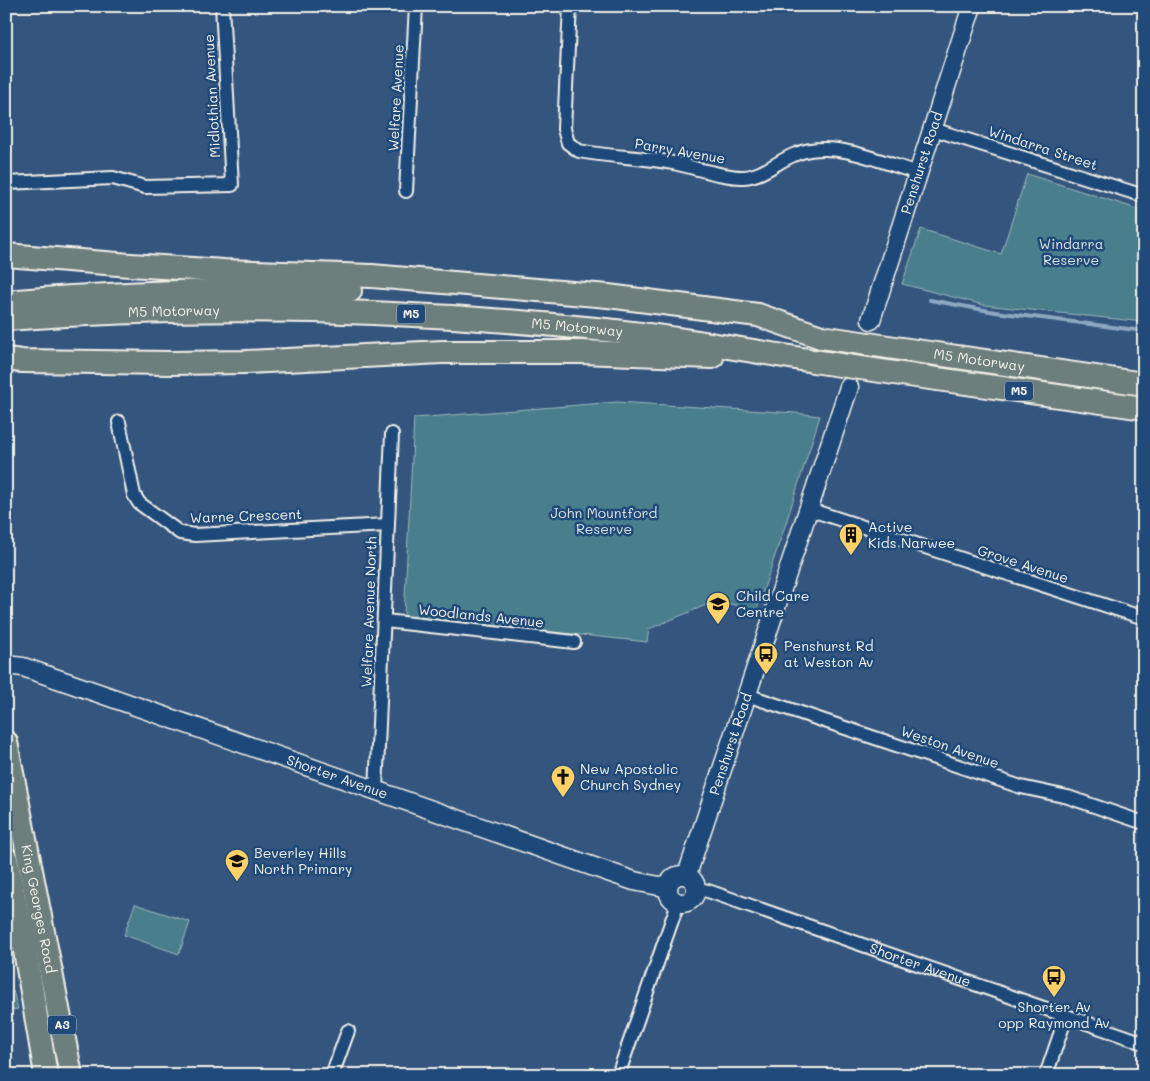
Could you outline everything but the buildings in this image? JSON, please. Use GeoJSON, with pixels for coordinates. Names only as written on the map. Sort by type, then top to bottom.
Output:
{"type":"FeatureCollection","features":[{"type":"Feature","properties":{"kind":"highway","name":"M5"},"geometry":{"type":"LineString","coordinates":[[7,255],[215,271],[372,276],[608,296],[758,316],[820,337]]}},
{"type":"Feature","properties":{"kind":"highway","name":"M5 Motorway"},"geometry":{"type":"LineString","coordinates":[[6,302],[202,290],[357,291],[484,298],[559,305],[820,337],[1144,384]]}},
{"type":"Feature","properties":{"kind":"highway","name":"M5 Motorway"},"geometry":{"type":"LineString","coordinates":[[6,320],[173,310],[405,314],[596,329],[1144,408]]}},
{"type":"Feature","properties":{"kind":"highway"},"geometry":{"type":"LineString","coordinates":[[6,359],[22,361],[172,363],[246,362],[442,352],[581,352],[813,361]]}},
{"type":"Feature","properties":{"kind":"highway"},"geometry":{"type":"LineString","coordinates":[[6,371],[172,363]]}},
{"type":"Feature","properties":{"kind":"highway","name":"King Georges Road"},"geometry":{"type":"LineString","coordinates":[[6,742],[67,1074]]}},
{"type":"Feature","properties":{"kind":"highway","name":"King Georges Road"},"geometry":{"type":"LineString","coordinates":[[6,859],[9,888],[24,945],[46,1075]]}},
{"type":"Feature","properties":{"kind":"street","name":"Midlothian Avenue"},"geometry":{"type":"LineString","coordinates":[[6,182],[113,178],[145,187],[232,185],[222,6]]}},
{"type":"Feature","properties":{"kind":"street","name":"Welfare Avenue"},"geometry":{"type":"LineString","coordinates":[[406,191],[416,6]]}},
{"type":"Feature","properties":{"kind":"street","name":"Parry Avenue"},"geometry":{"type":"LineString","coordinates":[[570,6],[564,129],[568,143],[579,151],[658,161],[744,177],[763,171],[797,153],[819,148],[829,148],[852,153],[918,174]]}},
{"type":"Feature","properties":{"kind":"street","name":"Penshurst Road"},"geometry":{"type":"LineString","coordinates":[[871,320],[972,6]]}},
{"type":"Feature","properties":{"kind":"street","name":"Windarra Street"},"geometry":{"type":"LineString","coordinates":[[933,129],[1144,196]]}},
{"type":"Feature","properties":{"kind":"street","name":"Penshurst Road"},"geometry":{"type":"LineString","coordinates":[[692,882],[748,695],[849,387]]}},
{"type":"Feature","properties":{"kind":"street","name":"Warne Crescent"},"geometry":{"type":"LineString","coordinates":[[118,422],[134,495],[139,503],[180,533],[195,535],[388,524]]}},
{"type":"Feature","properties":{"kind":"street","name":"Welfare Avenue North"},"geometry":{"type":"LineString","coordinates":[[376,791],[392,434]]}},
{"type":"Feature","properties":{"kind":"street","name":"Grove Avenue"},"geometry":{"type":"LineString","coordinates":[[808,510],[1144,618]]}},
{"type":"Feature","properties":{"kind":"street","name":"Woodlands Avenue"},"geometry":{"type":"LineString","coordinates":[[385,621],[574,642]]}},
{"type":"Feature","properties":{"kind":"street","name":"Shorter Avenue"},"geometry":{"type":"LineString","coordinates":[[6,665],[23,667],[634,881],[659,886],[668,885]]}},
{"type":"Feature","properties":{"kind":"street","name":"Weston Avenue"},"geometry":{"type":"LineString","coordinates":[[748,695],[1021,787],[1068,797],[1144,823]]}},
{"type":"Feature","properties":{"kind":"street"},"geometry":{"type":"LineString","coordinates":[[678,875],[692,882],[694,897],[686,903],[678,903],[670,897],[668,885],[678,875]]}},
{"type":"Feature","properties":{"kind":"street","name":"Shorter Avenue"},"geometry":{"type":"LineString","coordinates":[[692,882],[727,898],[1144,1043]]}},
{"type":"Feature","properties":{"kind":"street"},"geometry":{"type":"LineString","coordinates":[[618,1075],[678,903]]}},
{"type":"Feature","properties":{"kind":"street"},"geometry":{"type":"LineString","coordinates":[[1046,1075],[1066,1016]]}},
{"type":"Feature","properties":{"kind":"street"},"geometry":{"type":"LineString","coordinates":[[332,1075],[348,1031]]}},
{"type":"Feature","properties":{"kind":"green space","name":"Windarra Reserve"},"geometry":{"type":"Polygon","coordinates":[[[1027,174],[1144,211],[1144,322],[984,305],[902,284],[921,229],[1001,254],[1027,174]]]}},
{"type":"Feature","properties":{"kind":"green space","name":"John Mountford Reserve"},"geometry":{"type":"Polygon","coordinates":[[[617,402],[820,416],[756,612],[718,600],[649,629],[647,642],[404,616],[414,418],[617,402]]]}},
{"type":"Feature","properties":{"kind":"green space"},"geometry":{"type":"Polygon","coordinates":[[[135,904],[190,922],[179,954],[124,935],[135,904]]]}},
{"type":"Feature","properties":{"kind":"green space"},"geometry":{"type":"Polygon","coordinates":[[[13,991],[18,1009],[6,1011],[6,992],[13,991]]]}},
{"type":"Feature","properties":{"kind":"waterway"},"geometry":{"type":"LineString","coordinates":[[930,300],[995,312],[1144,331]]}},
{"type":"Feature","properties":{"kind":"tunnel"},"geometry":{"type":"LineString","coordinates":[[851,378],[871,320]]}},
{"type":"Feature","properties":{"kind":"place","name":"Active Kids Narwee"},"geometry":{"type":"Point","coordinates":[851,556]}},
{"type":"Feature","properties":{"kind":"place","name":"Child Care Centre"},"geometry":{"type":"Point","coordinates":[718,625]}},
{"type":"Feature","properties":{"kind":"place","name":"Penshurst Rd at Weston Av"},"geometry":{"type":"Point","coordinates":[766,675]}},
{"type":"Feature","properties":{"kind":"place","name":"New Apostolic Church Sydney"},"geometry":{"type":"Point","coordinates":[563,798]}},
{"type":"Feature","properties":{"kind":"place","name":"Beverley Hills North Primary"},"geometry":{"type":"Point","coordinates":[237,882]}},
{"type":"Feature","properties":{"kind":"place","name":"Shorter Av opp Raymond Av"},"geometry":{"type":"Point","coordinates":[1054,998]}}]}
